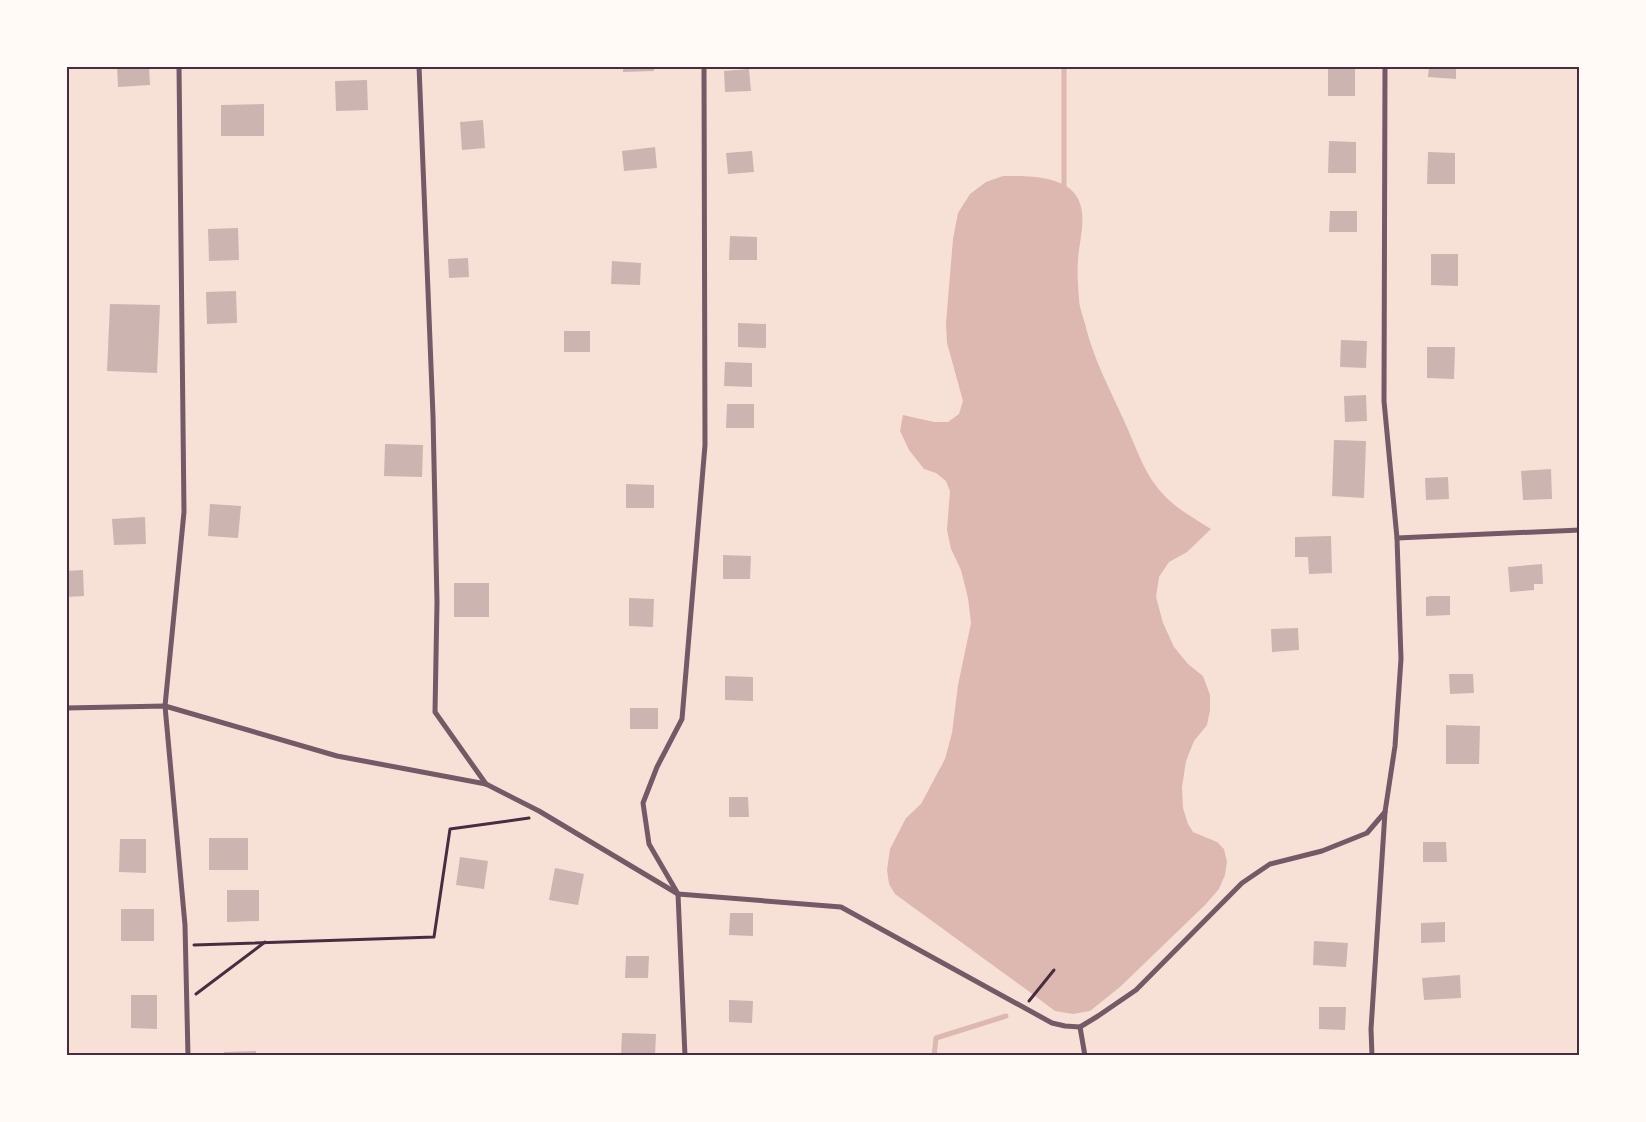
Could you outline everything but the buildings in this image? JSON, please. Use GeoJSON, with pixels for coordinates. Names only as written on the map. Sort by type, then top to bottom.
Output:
{"type":"FeatureCollection","features":[{"type":"Feature","properties":{"kind":"street"},"geometry":{"type":"LineString","coordinates":[[180,66],[184,512],[164,706],[186,925],[188,1056]]}},
{"type":"Feature","properties":{"kind":"street"},"geometry":{"type":"LineString","coordinates":[[419,66],[433,416],[437,602],[435,712],[486,784]]}},
{"type":"Feature","properties":{"kind":"street"},"geometry":{"type":"LineString","coordinates":[[685,1056],[678,894],[649,844],[643,803],[656,766],[682,719],[705,445],[704,66]]}},
{"type":"Feature","properties":{"kind":"street"},"geometry":{"type":"LineString","coordinates":[[1372,1056],[1371,1029],[1384,812],[1395,746],[1401,659],[1397,538],[1384,400],[1385,66]]}},
{"type":"Feature","properties":{"kind":"street"},"geometry":{"type":"LineString","coordinates":[[1397,538],[1580,530]]}},
{"type":"Feature","properties":{"kind":"street"},"geometry":{"type":"LineString","coordinates":[[66,708],[164,706],[337,756],[486,784],[547,815],[678,894],[841,907],[1052,1023],[1065,1026],[1080,1027],[1136,990],[1242,883],[1270,864],[1322,851],[1367,833],[1384,812]]}},
{"type":"Feature","properties":{"kind":"street"},"geometry":{"type":"LineString","coordinates":[[1080,1027],[1085,1056]]}},
{"type":"Feature","properties":{"kind":"path"},"geometry":{"type":"LineString","coordinates":[[186,945],[434,936],[450,830],[547,815]]}},
{"type":"Feature","properties":{"kind":"path"},"geometry":{"type":"LineString","coordinates":[[187,1004],[199,991],[265,942]]}},
{"type":"Feature","properties":{"kind":"path"},"geometry":{"type":"LineString","coordinates":[[1024,1007],[1054,970]]}},
{"type":"Feature","properties":{"kind":"shaded area"},"geometry":{"type":"Polygon","coordinates":[[[1003,176],[1033,177],[1054,181],[1063,184],[1077,197],[1082,212],[1078,265],[1079,301],[1098,363],[1139,456],[1152,480],[1175,505],[1211,529],[1187,552],[1169,562],[1159,577],[1156,597],[1163,623],[1174,647],[1188,664],[1203,676],[1210,695],[1207,725],[1194,741],[1186,761],[1182,787],[1183,808],[1188,824],[1193,832],[1217,842],[1224,849],[1227,862],[1225,875],[1219,889],[1205,905],[1120,987],[1090,1011],[1073,1014],[1055,1011],[895,894],[889,884],[887,870],[890,849],[906,818],[921,804],[945,759],[952,733],[958,685],[971,623],[968,598],[961,570],[951,549],[947,530],[950,491],[946,481],[936,473],[924,469],[909,450],[900,431],[903,415],[934,422],[948,422],[959,414],[963,401],[947,343],[946,323],[953,239],[958,213],[970,194],[986,182],[1003,176]]]}},
{"type":"Feature","properties":{"kind":"waterway"},"geometry":{"type":"LineString","coordinates":[[1064,66],[1064,191]]}},
{"type":"Feature","properties":{"kind":"waterway"},"geometry":{"type":"LineString","coordinates":[[934,1056],[936,1038],[1006,1016]]}}]}
